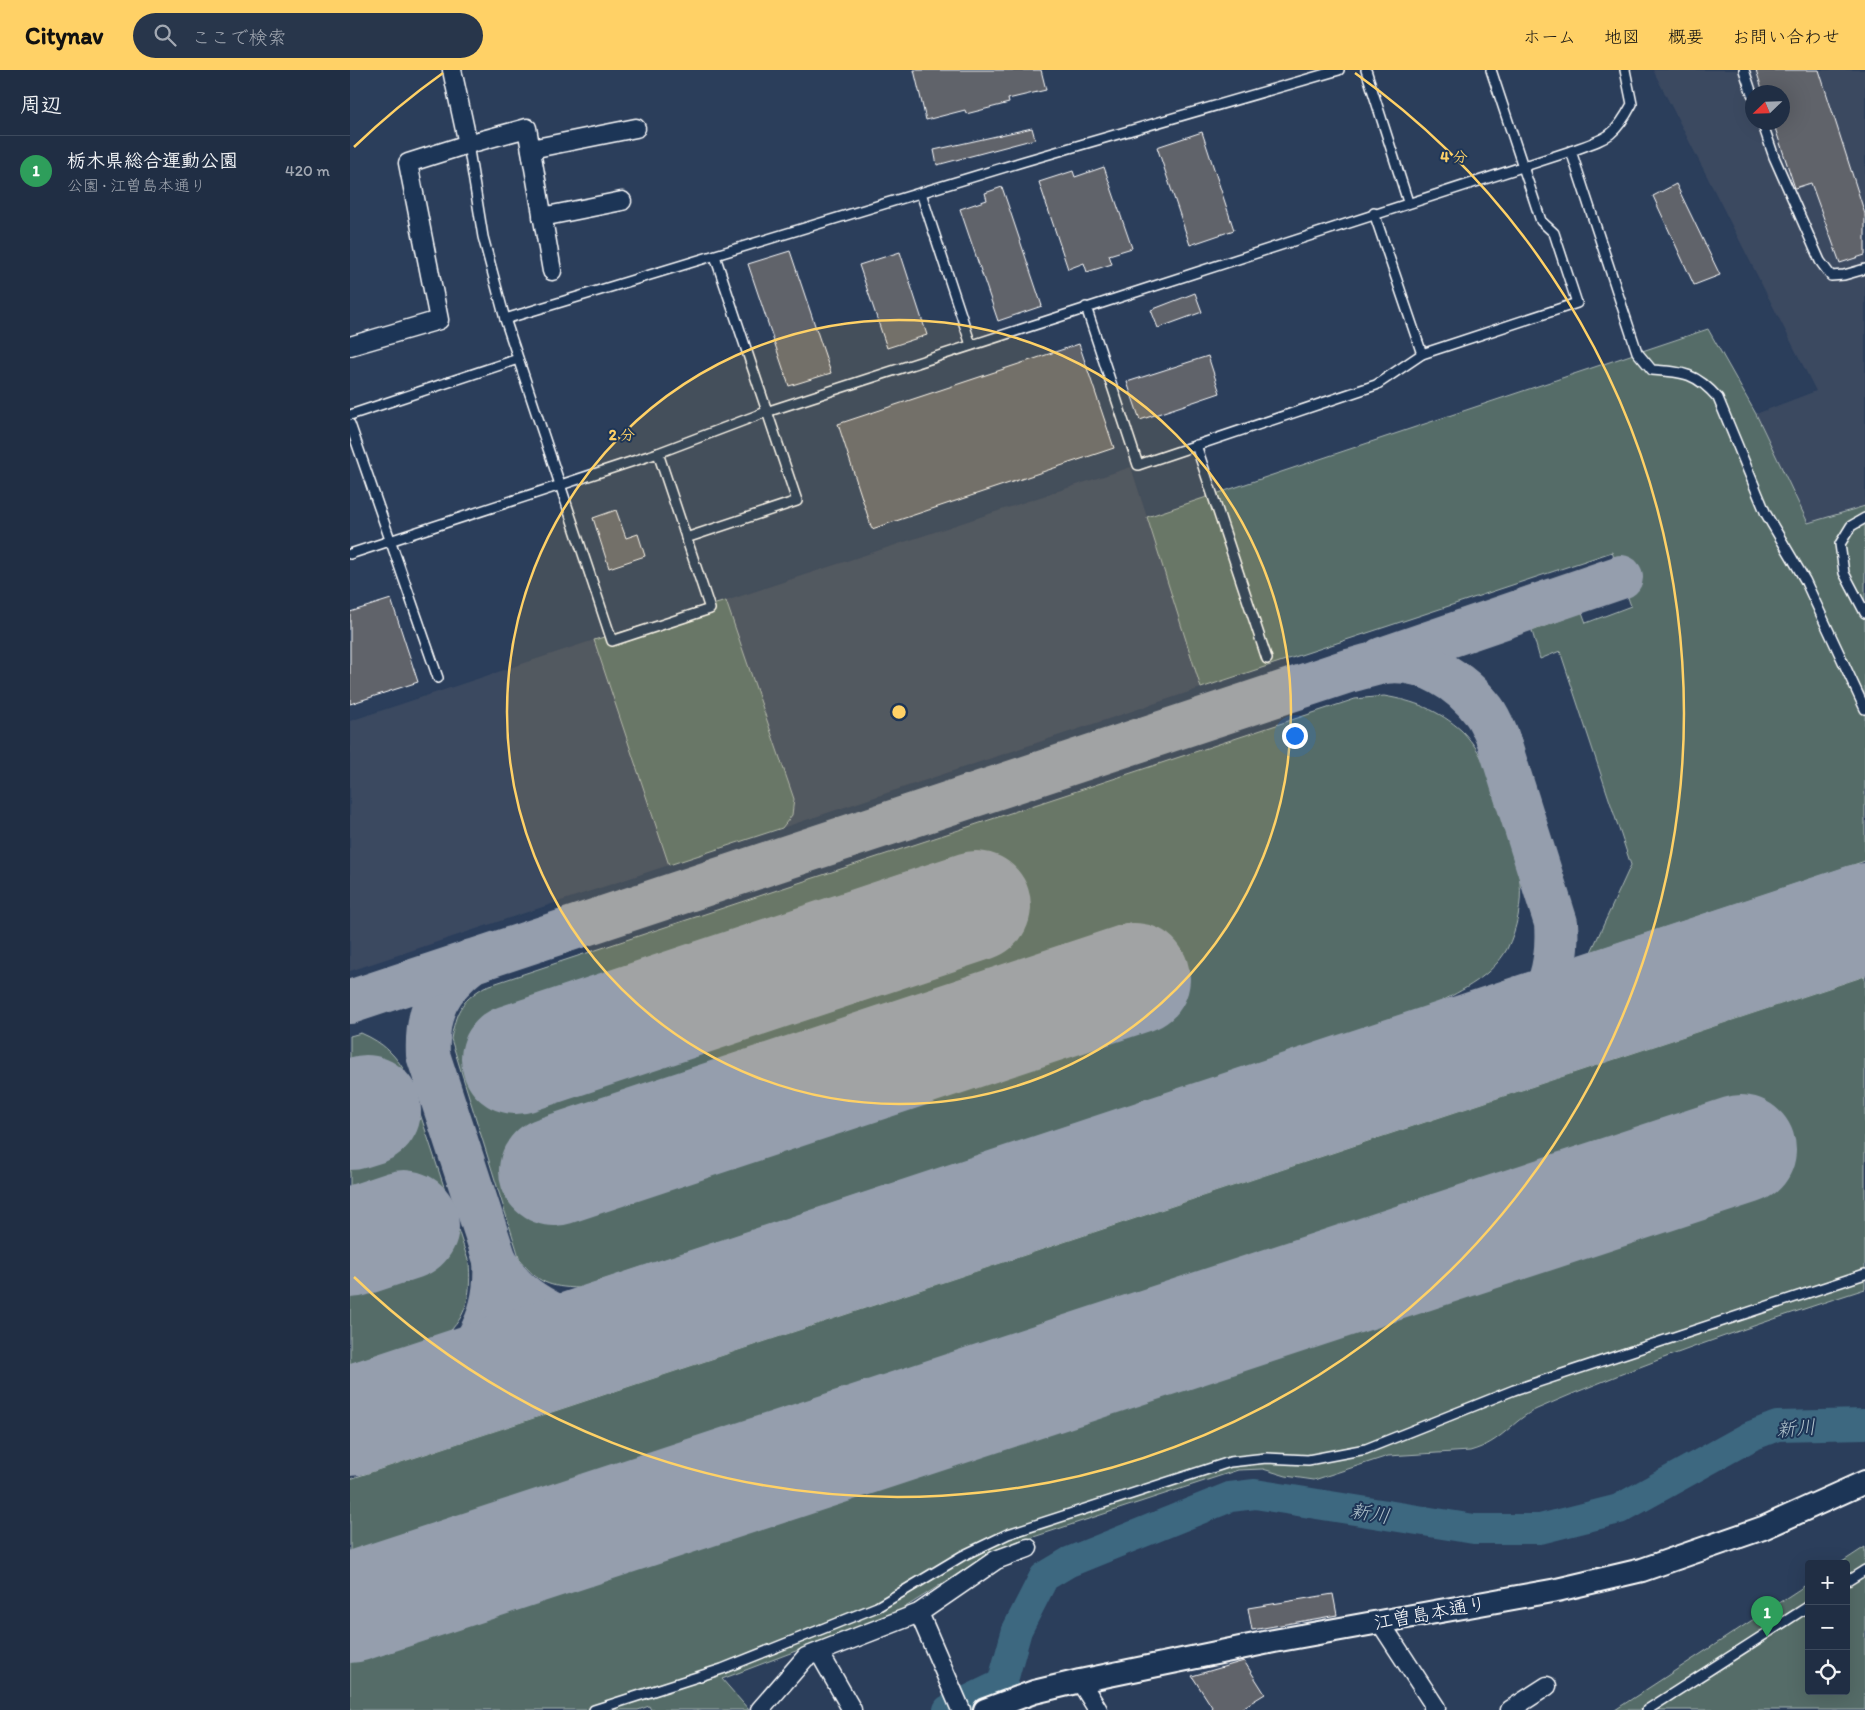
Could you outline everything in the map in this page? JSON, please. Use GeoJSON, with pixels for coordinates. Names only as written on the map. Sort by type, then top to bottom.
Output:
{"type":"FeatureCollection","features":[{"type":"Feature","properties":{"kind":"street"},"geometry":{"type":"LineString","coordinates":[[452,70],[468,144]]}},
{"type":"Feature","properties":{"kind":"street"},"geometry":{"type":"LineString","coordinates":[[350,346],[439,320],[408,163],[527,128],[552,271]]}},
{"type":"Feature","properties":{"kind":"street"},"geometry":{"type":"LineString","coordinates":[[531,149],[636,128]]}},
{"type":"Feature","properties":{"kind":"street"},"geometry":{"type":"LineString","coordinates":[[542,217],[622,201]]}},
{"type":"Feature","properties":{"kind":"street","name":"江曽島本通り"},"geometry":{"type":"LineString","coordinates":[[985,1710],[1034,1692],[1080,1681],[1274,1641],[1557,1590],[1642,1570],[1763,1528],[1865,1482]]}},
{"type":"Feature","properties":{"kind":"street"},"geometry":{"type":"LineString","coordinates":[[760,1710],[806,1657],[919,1613],[996,1560],[1028,1548]]}},
{"type":"Feature","properties":{"kind":"street"},"geometry":{"type":"LineString","coordinates":[[919,1613],[961,1710]]}},
{"type":"Feature","properties":{"kind":"street"},"geometry":{"type":"LineString","coordinates":[[1380,1622],[1435,1709]]}},
{"type":"Feature","properties":{"kind":"street"},"geometry":{"type":"LineString","coordinates":[[819,1652],[852,1710]]}},
{"type":"Feature","properties":{"kind":"street"},"geometry":{"type":"LineString","coordinates":[[1080,1681],[1098,1710]]}},
{"type":"Feature","properties":{"kind":"street"},"geometry":{"type":"LineString","coordinates":[[1510,1710],[1547,1686]]}},
{"type":"Feature","properties":{"kind":"lane"},"geometry":{"type":"LineString","coordinates":[[505,319],[921,193],[1339,70]]}},
{"type":"Feature","properties":{"kind":"lane"},"geometry":{"type":"LineString","coordinates":[[1366,70],[1408,202]]}},
{"type":"Feature","properties":{"kind":"lane"},"geometry":{"type":"LineString","coordinates":[[1086,307],[1138,465],[1376,386],[1422,354],[1577,303],[1554,233],[1541,221],[1491,70]]}},
{"type":"Feature","properties":{"kind":"lane"},"geometry":{"type":"LineString","coordinates":[[350,554],[658,453],[766,412],[1604,139],[1620,127],[1632,104],[1625,70]]}},
{"type":"Feature","properties":{"kind":"lane"},"geometry":{"type":"LineString","coordinates":[[1744,70],[1749,85]]}},
{"type":"Feature","properties":{"kind":"lane"},"geometry":{"type":"LineString","coordinates":[[1765,130],[1774,157],[1820,260],[1831,276],[1844,275],[1865,269]]}},
{"type":"Feature","properties":{"kind":"lane"},"geometry":{"type":"LineString","coordinates":[[468,144],[483,237],[505,319],[612,641],[710,608],[658,453]]}},
{"type":"Feature","properties":{"kind":"lane"},"geometry":{"type":"LineString","coordinates":[[1571,151],[1637,352],[1652,370],[1683,372],[1705,383],[1718,398],[1766,514],[1805,580],[1864,706]]}},
{"type":"Feature","properties":{"kind":"lane"},"geometry":{"type":"LineString","coordinates":[[921,193],[971,345]]}},
{"type":"Feature","properties":{"kind":"lane"},"geometry":{"type":"LineString","coordinates":[[1374,213],[1422,354]]}},
{"type":"Feature","properties":{"kind":"lane"},"geometry":{"type":"LineString","coordinates":[[686,538],[797,501],[715,256]]}},
{"type":"Feature","properties":{"kind":"lane"},"geometry":{"type":"LineString","coordinates":[[350,415],[518,359]]}},
{"type":"Feature","properties":{"kind":"lane"},"geometry":{"type":"LineString","coordinates":[[350,424],[438,678]]}},
{"type":"Feature","properties":{"kind":"lane"},"geometry":{"type":"LineString","coordinates":[[1196,445],[1267,659]]}},
{"type":"Feature","properties":{"kind":"lane"},"geometry":{"type":"LineString","coordinates":[[1865,518],[1851,526],[1840,544],[1844,573],[1865,613]]}},
{"type":"Feature","properties":{"kind":"lane"},"geometry":{"type":"LineString","coordinates":[[594,1710],[722,1669],[877,1607],[962,1556],[1008,1534],[1230,1462],[1266,1458],[1308,1460],[1366,1449],[1514,1390],[1865,1274]]}},
{"type":"Feature","properties":{"kind":"lane"},"geometry":{"type":"LineString","coordinates":[[1850,1579],[1865,1570]]}},
{"type":"Feature","properties":{"kind":"lane"},"geometry":{"type":"LineString","coordinates":[[1648,1710],[1805,1609]]}},
{"type":"Feature","properties":{"kind":"shaded area"},"geometry":{"type":"Polygon","coordinates":[[[1653,70],[1865,70],[1865,506],[1808,523],[1756,414],[1816,391],[1653,70]]]}},
{"type":"Feature","properties":{"kind":"shaded area"},"geometry":{"type":"Polygon","coordinates":[[[1131,467],[1201,688],[782,828],[792,815],[794,799],[726,601],[1131,467]]]}},
{"type":"Feature","properties":{"kind":"shaded area"},"geometry":{"type":"Polygon","coordinates":[[[594,640],[669,865],[350,971],[350,721],[594,640]]]}},
{"type":"Feature","properties":{"kind":"green space"},"geometry":{"type":"Polygon","coordinates":[[[1708,329],[1756,414],[1808,523],[1865,506],[1865,861],[1591,952],[1631,865],[1560,651],[1540,659],[1532,631],[1582,612],[1586,623],[1631,606],[1612,552],[1201,688],[1147,517],[1708,329]]]}},
{"type":"Feature","properties":{"kind":"green space"},"geometry":{"type":"Polygon","coordinates":[[[726,601],[794,799],[792,815],[782,828],[669,865],[594,640],[726,601]]]}},
{"type":"Feature","properties":{"kind":"green space"},"geometry":{"type":"Polygon","coordinates":[[[1384,696],[1416,704],[1435,712],[1468,737],[1478,752],[1489,776],[1497,806],[1514,853],[1519,873],[1520,890],[1516,925],[1511,941],[1501,959],[1476,981],[1436,1004],[579,1288],[552,1285],[545,1282],[526,1268],[520,1260],[451,1039],[460,1009],[476,992],[484,987],[1355,699],[1384,696]]]}},
{"type":"Feature","properties":{"kind":"green space"},"geometry":{"type":"Polygon","coordinates":[[[1865,976],[1865,1289],[1782,1316],[1618,1375],[1537,1409],[1499,1437],[1470,1451],[1388,1456],[1314,1480],[1286,1476],[1263,1469],[1238,1470],[997,1549],[896,1613],[722,1679],[749,1710],[651,1710],[649,1706],[638,1710],[350,1710],[350,1479],[1865,976]]]}},
{"type":"Feature","properties":{"kind":"green space"},"geometry":{"type":"Polygon","coordinates":[[[361,1033],[389,1051],[399,1062],[408,1077],[469,1263],[470,1282],[465,1309],[456,1325],[449,1332],[350,1364],[350,1036],[361,1033]]]}},
{"type":"Feature","properties":{"kind":"green space"},"geometry":{"type":"Polygon","coordinates":[[[1865,1547],[1865,1710],[1615,1710],[1805,1586],[1805,1695],[1850,1695],[1850,1560],[1845,1560],[1865,1547]]]}},
{"type":"Feature","properties":{"kind":"building"},"geometry":{"type":"Polygon","coordinates":[[[914,70],[1041,70],[1046,90],[1008,99],[1009,103],[966,114],[965,110],[926,120],[914,70]]]}},
{"type":"Feature","properties":{"kind":"building"},"geometry":{"type":"Polygon","coordinates":[[[1756,70],[1819,70],[1865,214],[1865,255],[1840,263],[1811,183],[1795,188],[1776,130],[1790,130],[1790,85],[1761,85],[1756,70]]]}},
{"type":"Feature","properties":{"kind":"building"},"geometry":{"type":"Polygon","coordinates":[[[1032,128],[1035,139],[937,165],[934,150],[1032,128]]]}},
{"type":"Feature","properties":{"kind":"building"},"geometry":{"type":"Polygon","coordinates":[[[1202,132],[1234,230],[1190,245],[1157,147],[1202,132]]]}},
{"type":"Feature","properties":{"kind":"building"},"geometry":{"type":"Polygon","coordinates":[[[1104,167],[1132,248],[1109,255],[1112,264],[1087,272],[1084,263],[1068,269],[1039,182],[1073,171],[1075,177],[1104,167]]]}},
{"type":"Feature","properties":{"kind":"building"},"geometry":{"type":"Polygon","coordinates":[[[1676,184],[1720,275],[1694,285],[1653,196],[1676,184]]]}},
{"type":"Feature","properties":{"kind":"building"},"geometry":{"type":"Polygon","coordinates":[[[1002,187],[1042,306],[998,321],[960,209],[987,200],[985,193],[1002,187]]]}},
{"type":"Feature","properties":{"kind":"building"},"geometry":{"type":"Polygon","coordinates":[[[790,251],[831,373],[789,386],[748,264],[790,251]]]}},
{"type":"Feature","properties":{"kind":"building"},"geometry":{"type":"Polygon","coordinates":[[[900,252],[927,335],[887,348],[859,265],[900,252]]]}},
{"type":"Feature","properties":{"kind":"building"},"geometry":{"type":"Polygon","coordinates":[[[1195,293],[1202,312],[1158,328],[1151,310],[1195,293]]]}},
{"type":"Feature","properties":{"kind":"building"},"geometry":{"type":"Polygon","coordinates":[[[1079,344],[1114,448],[872,529],[838,424],[1079,344]]]}},
{"type":"Feature","properties":{"kind":"building"},"geometry":{"type":"Polygon","coordinates":[[[1208,356],[1220,393],[1140,420],[1127,382],[1208,356]]]}},
{"type":"Feature","properties":{"kind":"building"},"geometry":{"type":"Polygon","coordinates":[[[616,510],[626,538],[638,534],[645,556],[609,568],[593,518],[616,510]]]}},
{"type":"Feature","properties":{"kind":"building"},"geometry":{"type":"Polygon","coordinates":[[[391,599],[418,682],[350,704],[350,612],[391,599]]]}},
{"type":"Feature","properties":{"kind":"building"},"geometry":{"type":"Polygon","coordinates":[[[1333,1594],[1337,1615],[1252,1630],[1248,1608],[1333,1594]]]}},
{"type":"Feature","properties":{"kind":"building"},"geometry":{"type":"Polygon","coordinates":[[[1244,1661],[1265,1694],[1239,1710],[1214,1710],[1192,1676],[1244,1661]]]}},
{"type":"Feature","properties":{"kind":"waterway","name":"新川"},"geometry":{"type":"LineString","coordinates":[[948,1710],[1002,1684],[1017,1630],[1044,1577],[1069,1562],[1230,1497],[1255,1494],[1474,1529],[1540,1529],[1619,1509],[1751,1436],[1777,1426],[1865,1424]]}},
{"type":"Feature","properties":{"kind":"taxiway"},"geometry":{"type":"LineString","coordinates":[[1382,659],[1621,577]]}},
{"type":"Feature","properties":{"kind":"taxiway"},"geometry":{"type":"LineString","coordinates":[[350,1002],[1348,671],[1385,662],[1400,661],[1427,667],[1453,681],[1475,700],[1486,714],[1498,739],[1556,923],[1554,967],[1540,1006],[1524,1032]]}},
{"type":"Feature","properties":{"kind":"taxiway"},"geometry":{"type":"LineString","coordinates":[[472,961],[450,981],[436,1002],[429,1026],[428,1055],[495,1260],[505,1278],[527,1299],[569,1322],[584,1328],[611,1334]]}},
{"type":"Feature","properties":{"kind":"taxiway"},"geometry":{"type":"LineString","coordinates":[[420,1398],[453,1371],[478,1340],[492,1303],[495,1282],[495,1260]]}},
{"type":"Feature","properties":{"kind":"runway"},"geometry":{"type":"LineString","coordinates":[[516,1059],[976,906]]}},
{"type":"Feature","properties":{"kind":"runway"},"geometry":{"type":"LineString","coordinates":[[350,1421],[1865,918]]}},
{"type":"Feature","properties":{"kind":"runway"},"geometry":{"type":"LineString","coordinates":[[554,1171],[1135,978]]}},
{"type":"Feature","properties":{"kind":"runway"},"geometry":{"type":"LineString","coordinates":[[350,1115],[366,1110]]}},
{"type":"Feature","properties":{"kind":"runway"},"geometry":{"type":"LineString","coordinates":[[350,1608],[1741,1150]]}},
{"type":"Feature","properties":{"kind":"runway"},"geometry":{"type":"LineString","coordinates":[[350,1243],[404,1225]]}},
{"type":"Feature","properties":{"kind":"place","name":"栃木県総合運動公園"},"geometry":{"type":"Point","coordinates":[1767,1637]}}]}
